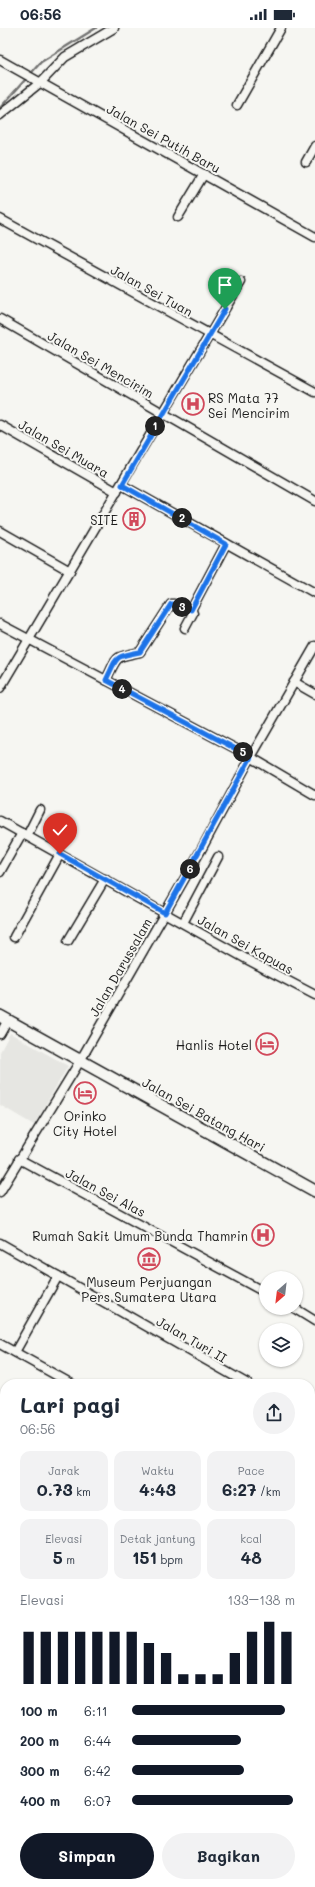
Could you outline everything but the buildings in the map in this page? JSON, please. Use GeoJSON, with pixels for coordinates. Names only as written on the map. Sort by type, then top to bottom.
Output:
{"type":"FeatureCollection","features":[{"type":"Feature","properties":{"kind":"street"},"geometry":{"type":"LineString","coordinates":[[0,114],[40,82],[65,56],[114,28]]}},
{"type":"Feature","properties":{"kind":"street"},"geometry":{"type":"LineString","coordinates":[[237,105],[281,28]]}},
{"type":"Feature","properties":{"kind":"street","name":"Jalan Sei Putih Baru"},"geometry":{"type":"LineString","coordinates":[[0,60],[315,237]]}},
{"type":"Feature","properties":{"kind":"street"},"geometry":{"type":"LineString","coordinates":[[306,162],[315,146]]}},
{"type":"Feature","properties":{"kind":"street"},"geometry":{"type":"LineString","coordinates":[[178,217],[204,174]]}},
{"type":"Feature","properties":{"kind":"street","name":"Jalan Sei Tuan"},"geometry":{"type":"LineString","coordinates":[[0,220],[315,392]]}},
{"type":"Feature","properties":{"kind":"street"},"geometry":{"type":"LineString","coordinates":[[0,688],[28,639],[122,485],[241,282]]}},
{"type":"Feature","properties":{"kind":"street","name":"Jalan Sei Mencirim"},"geometry":{"type":"LineString","coordinates":[[0,320],[315,501]]}},
{"type":"Feature","properties":{"kind":"street","name":"Jalan Sei Muara"},"geometry":{"type":"LineString","coordinates":[[0,425],[117,492]]}},
{"type":"Feature","properties":{"kind":"street"},"geometry":{"type":"LineString","coordinates":[[122,485],[315,593]]}},
{"type":"Feature","properties":{"kind":"street"},"geometry":{"type":"LineString","coordinates":[[0,531],[70,571]]}},
{"type":"Feature","properties":{"kind":"street"},"geometry":{"type":"LineString","coordinates":[[186,628],[193,616],[191,610],[226,544]]}},
{"type":"Feature","properties":{"kind":"street"},"geometry":{"type":"LineString","coordinates":[[106,680],[116,659],[120,655],[140,652],[171,604],[191,610]]}},
{"type":"Feature","properties":{"kind":"street"},"geometry":{"type":"LineString","coordinates":[[0,624],[251,757],[315,795]]}},
{"type":"Feature","properties":{"kind":"street","name":"Jalan Darussalam"},"geometry":{"type":"LineString","coordinates":[[0,1192],[80,1061],[315,646]]}},
{"type":"Feature","properties":{"kind":"street"},"geometry":{"type":"LineString","coordinates":[[294,682],[315,694]]}},
{"type":"Feature","properties":{"kind":"street"},"geometry":{"type":"LineString","coordinates":[[0,872],[40,810]]}},
{"type":"Feature","properties":{"kind":"street","name":"Jalan Sei Kapuas"},"geometry":{"type":"LineString","coordinates":[[0,821],[315,995]]}},
{"type":"Feature","properties":{"kind":"street"},"geometry":{"type":"LineString","coordinates":[[14,937],[60,854]]}},
{"type":"Feature","properties":{"kind":"street"},"geometry":{"type":"LineString","coordinates":[[183,923],[218,857]]}},
{"type":"Feature","properties":{"kind":"street"},"geometry":{"type":"LineString","coordinates":[[68,941],[105,879]]}},
{"type":"Feature","properties":{"kind":"street"},"geometry":{"type":"LineString","coordinates":[[0,1034],[4,1018]]}},
{"type":"Feature","properties":{"kind":"street","name":"Jalan Sei Batang Hari"},"geometry":{"type":"LineString","coordinates":[[4,1018],[315,1191]]}},
{"type":"Feature","properties":{"kind":"street","name":"Jalan Sei Alas"},"geometry":{"type":"LineString","coordinates":[[19,1159],[259,1289]]}},
{"type":"Feature","properties":{"kind":"street","name":"Jalan Turi II"},"geometry":{"type":"LineString","coordinates":[[0,1243],[239,1379]]}},
{"type":"Feature","properties":{"kind":"street"},"geometry":{"type":"LineString","coordinates":[[15,1352],[58,1276]]}},
{"type":"Feature","properties":{"kind":"street"},"geometry":{"type":"LineString","coordinates":[[303,1314],[315,1321]]}},
{"type":"Feature","properties":{"kind":"street"},"geometry":{"type":"LineString","coordinates":[[0,1344],[63,1379]]}},
{"type":"Feature","properties":{"kind":"shaded area"},"geometry":{"type":"Polygon","coordinates":[[[10,1033],[68,1066],[34,1125],[0,1105],[0,1052],[10,1033]]]}},
{"type":"Feature","properties":{"kind":"waterway"},"geometry":{"type":"LineString","coordinates":[[0,108],[41,62],[96,28]]}},
{"type":"Feature","properties":{"kind":"place","name":"RS Mata 77 Sei Mencirim"},"geometry":{"type":"Point","coordinates":[193,404]}},
{"type":"Feature","properties":{"kind":"place","name":"SITE"},"geometry":{"type":"Point","coordinates":[134,519]}},
{"type":"Feature","properties":{"kind":"place","name":"Hanlis Hotel"},"geometry":{"type":"Point","coordinates":[267,1044]}},
{"type":"Feature","properties":{"kind":"place","name":"Orinko City Hotel"},"geometry":{"type":"Point","coordinates":[85,1093]}},
{"type":"Feature","properties":{"kind":"place","name":"Rumah Sakit Umum Bunda Thamrin"},"geometry":{"type":"Point","coordinates":[263,1235]}},
{"type":"Feature","properties":{"kind":"place","name":"Museum Perjuangan Pers Sumatera Utara"},"geometry":{"type":"Point","coordinates":[149,1259]}},
{"type":"Feature","properties":{"kind":"route"},"geometry":{"type":"LineString","coordinates":[[60,854],[165,913],[251,757],[106,680],[116,659],[120,655],[140,652],[171,604],[191,610],[226,544],[122,485],[225,309]]}}]}
